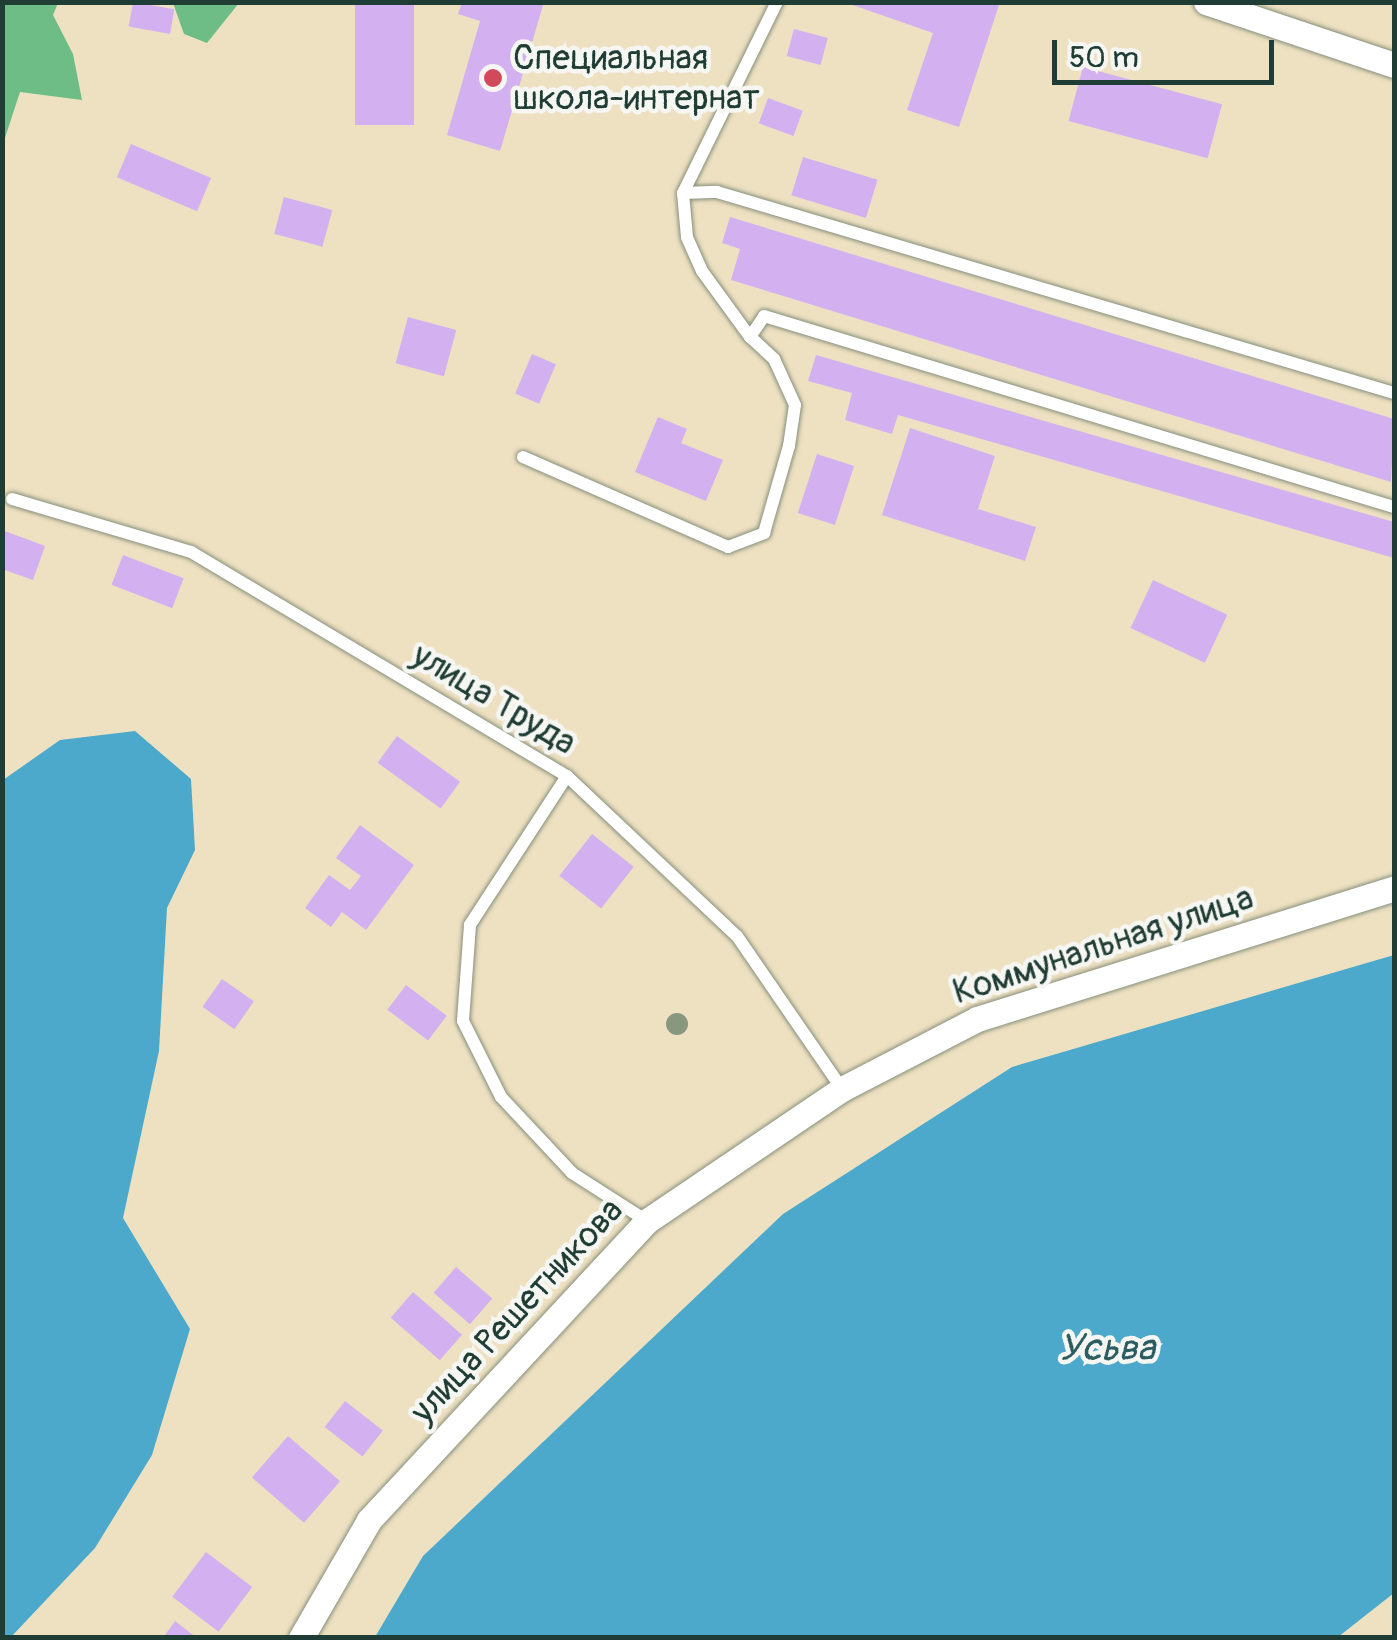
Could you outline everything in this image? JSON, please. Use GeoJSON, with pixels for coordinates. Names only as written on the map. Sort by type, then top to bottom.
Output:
{"type":"FeatureCollection","features":[{"type":"Feature","properties":{"kind":"street"},"geometry":{"type":"LineString","coordinates":[[1206,2],[1394,65]]}},
{"type":"Feature","properties":{"kind":"street","name":"Коммунальная улица"},"geometry":{"type":"LineString","coordinates":[[842,1089],[977,1019],[1394,888]]}},
{"type":"Feature","properties":{"kind":"street","name":"улица Решетникова"},"geometry":{"type":"LineString","coordinates":[[301,1638],[369,1520],[647,1221],[842,1089]]}},
{"type":"Feature","properties":{"kind":"lane"},"geometry":{"type":"LineString","coordinates":[[523,457],[728,546],[764,533],[790,446],[796,405],[774,360],[750,337],[702,270],[687,236],[684,193],[777,2]]}},
{"type":"Feature","properties":{"kind":"lane"},"geometry":{"type":"LineString","coordinates":[[684,193],[717,192],[1394,394]]}},
{"type":"Feature","properties":{"kind":"lane"},"geometry":{"type":"LineString","coordinates":[[750,337],[764,316],[1394,507]]}},
{"type":"Feature","properties":{"kind":"lane","name":"улица Труда"},"geometry":{"type":"LineString","coordinates":[[12,499],[191,552],[568,776],[738,936],[842,1089]]}},
{"type":"Feature","properties":{"kind":"lane"},"geometry":{"type":"LineString","coordinates":[[568,776],[470,926],[463,1021],[501,1097],[572,1172],[647,1221]]}},
{"type":"Feature","properties":{"kind":"green space"},"geometry":{"type":"Polygon","coordinates":[[[3,2],[58,3],[53,15],[73,54],[82,100],[20,92],[3,144],[3,2]]]}},
{"type":"Feature","properties":{"kind":"green space"},"geometry":{"type":"Polygon","coordinates":[[[173,2],[239,3],[207,43],[184,34],[173,2]]]}},
{"type":"Feature","properties":{"kind":"water"},"geometry":{"type":"Polygon","coordinates":[[[135,731],[191,779],[195,850],[167,908],[159,1051],[123,1218],[190,1329],[152,1455],[95,1548],[11,1637],[3,1637],[3,780],[60,740],[135,731]]]}},
{"type":"Feature","properties":{"kind":"water","name":"Усьва"},"geometry":{"type":"Polygon","coordinates":[[[1394,955],[1394,1593],[1338,1637],[375,1637],[423,1556],[783,1214],[1012,1067],[1394,955]]]}},
{"type":"Feature","properties":{"kind":"building"},"geometry":{"type":"Polygon","coordinates":[[[133,2],[174,9],[170,34],[129,27],[133,2]]]}},
{"type":"Feature","properties":{"kind":"building","name":"Специальная школа-интернат"},"geometry":{"type":"Polygon","coordinates":[[[355,2],[414,2],[414,125],[355,125],[355,2]]]}},
{"type":"Feature","properties":{"kind":"building","name":"Специальная школа-интернат"},"geometry":{"type":"Polygon","coordinates":[[[462,2],[544,2],[500,151],[447,135],[480,21],[458,14],[462,2]]]}},
{"type":"Feature","properties":{"kind":"building"},"geometry":{"type":"Polygon","coordinates":[[[844,2],[1000,2],[959,127],[907,110],[933,33],[844,2]]]}},
{"type":"Feature","properties":{"kind":"building"},"geometry":{"type":"Polygon","coordinates":[[[794,29],[828,38],[821,65],[787,56],[794,29]]]}},
{"type":"Feature","properties":{"kind":"building"},"geometry":{"type":"Polygon","coordinates":[[[1083,67],[1222,104],[1208,158],[1069,121],[1083,67]]]}},
{"type":"Feature","properties":{"kind":"building"},"geometry":{"type":"Polygon","coordinates":[[[768,98],[803,111],[794,136],[759,123],[768,98]]]}},
{"type":"Feature","properties":{"kind":"building"},"geometry":{"type":"Polygon","coordinates":[[[131,144],[211,178],[197,211],[117,177],[131,144]]]}},
{"type":"Feature","properties":{"kind":"building"},"geometry":{"type":"Polygon","coordinates":[[[803,157],[878,180],[866,218],[791,195],[803,157]]]}},
{"type":"Feature","properties":{"kind":"building"},"geometry":{"type":"Polygon","coordinates":[[[284,197],[332,210],[322,247],[274,234],[284,197]]]}},
{"type":"Feature","properties":{"kind":"building"},"geometry":{"type":"Polygon","coordinates":[[[730,217],[1394,419],[1391,482],[731,280],[740,249],[722,243],[730,217]]]}},
{"type":"Feature","properties":{"kind":"building"},"geometry":{"type":"Polygon","coordinates":[[[408,317],[456,330],[444,376],[396,363],[408,317]]]}},
{"type":"Feature","properties":{"kind":"building"},"geometry":{"type":"Polygon","coordinates":[[[532,354],[556,364],[539,404],[515,394],[532,354]]]}},
{"type":"Feature","properties":{"kind":"building"},"geometry":{"type":"Polygon","coordinates":[[[816,355],[1394,522],[1394,558],[898,415],[892,434],[845,420],[852,393],[808,381],[816,355]]]}},
{"type":"Feature","properties":{"kind":"building"},"geometry":{"type":"Polygon","coordinates":[[[658,417],[687,429],[681,443],[723,460],[706,501],[635,472],[658,417]]]}},
{"type":"Feature","properties":{"kind":"building"},"geometry":{"type":"Polygon","coordinates":[[[910,428],[995,456],[978,509],[1036,527],[1025,561],[882,515],[910,428]]]}},
{"type":"Feature","properties":{"kind":"building"},"geometry":{"type":"Polygon","coordinates":[[[817,454],[854,466],[835,525],[798,513],[817,454]]]}},
{"type":"Feature","properties":{"kind":"building"},"geometry":{"type":"Polygon","coordinates":[[[2,530],[45,546],[33,580],[2,569],[2,530]]]}},
{"type":"Feature","properties":{"kind":"building"},"geometry":{"type":"Polygon","coordinates":[[[123,555],[184,578],[172,608],[112,585],[123,555]]]}},
{"type":"Feature","properties":{"kind":"building"},"geometry":{"type":"Polygon","coordinates":[[[1153,580],[1227,615],[1205,663],[1131,628],[1153,580]]]}},
{"type":"Feature","properties":{"kind":"building"},"geometry":{"type":"Polygon","coordinates":[[[397,736],[460,782],[441,809],[378,763],[397,736]]]}},
{"type":"Feature","properties":{"kind":"building"},"geometry":{"type":"Polygon","coordinates":[[[360,825],[414,865],[366,930],[342,912],[331,927],[305,908],[329,875],[350,890],[361,876],[336,858],[360,825]]]}},
{"type":"Feature","properties":{"kind":"building"},"geometry":{"type":"Polygon","coordinates":[[[592,834],[634,867],[601,908],[559,876],[592,834]]]}},
{"type":"Feature","properties":{"kind":"building"},"geometry":{"type":"Polygon","coordinates":[[[222,979],[254,1001],[234,1029],[202,1007],[222,979]]]}},
{"type":"Feature","properties":{"kind":"building"},"geometry":{"type":"Polygon","coordinates":[[[406,985],[447,1016],[428,1040],[387,1010],[406,985]]]}},
{"type":"Feature","properties":{"kind":"building"},"geometry":{"type":"Polygon","coordinates":[[[456,1267],[492,1298],[470,1324],[434,1293],[456,1267]]]}},
{"type":"Feature","properties":{"kind":"building"},"geometry":{"type":"Polygon","coordinates":[[[413,1292],[462,1335],[440,1360],[391,1318],[413,1292]]]}},
{"type":"Feature","properties":{"kind":"building"},"geometry":{"type":"Polygon","coordinates":[[[345,1401],[383,1431],[363,1457],[325,1427],[345,1401]]]}},
{"type":"Feature","properties":{"kind":"building"},"geometry":{"type":"Polygon","coordinates":[[[288,1436],[340,1481],[304,1523],[252,1478],[288,1436]]]}},
{"type":"Feature","properties":{"kind":"building"},"geometry":{"type":"Polygon","coordinates":[[[206,1552],[252,1587],[219,1632],[172,1597],[206,1552]]]}},
{"type":"Feature","properties":{"kind":"building"},"geometry":{"type":"Polygon","coordinates":[[[175,1621],[197,1638],[163,1638],[175,1621]]]}},
{"type":"Feature","properties":{"kind":"place","name":"Специальная школа-интернат"},"geometry":{"type":"Point","coordinates":[493,78]}}]}
